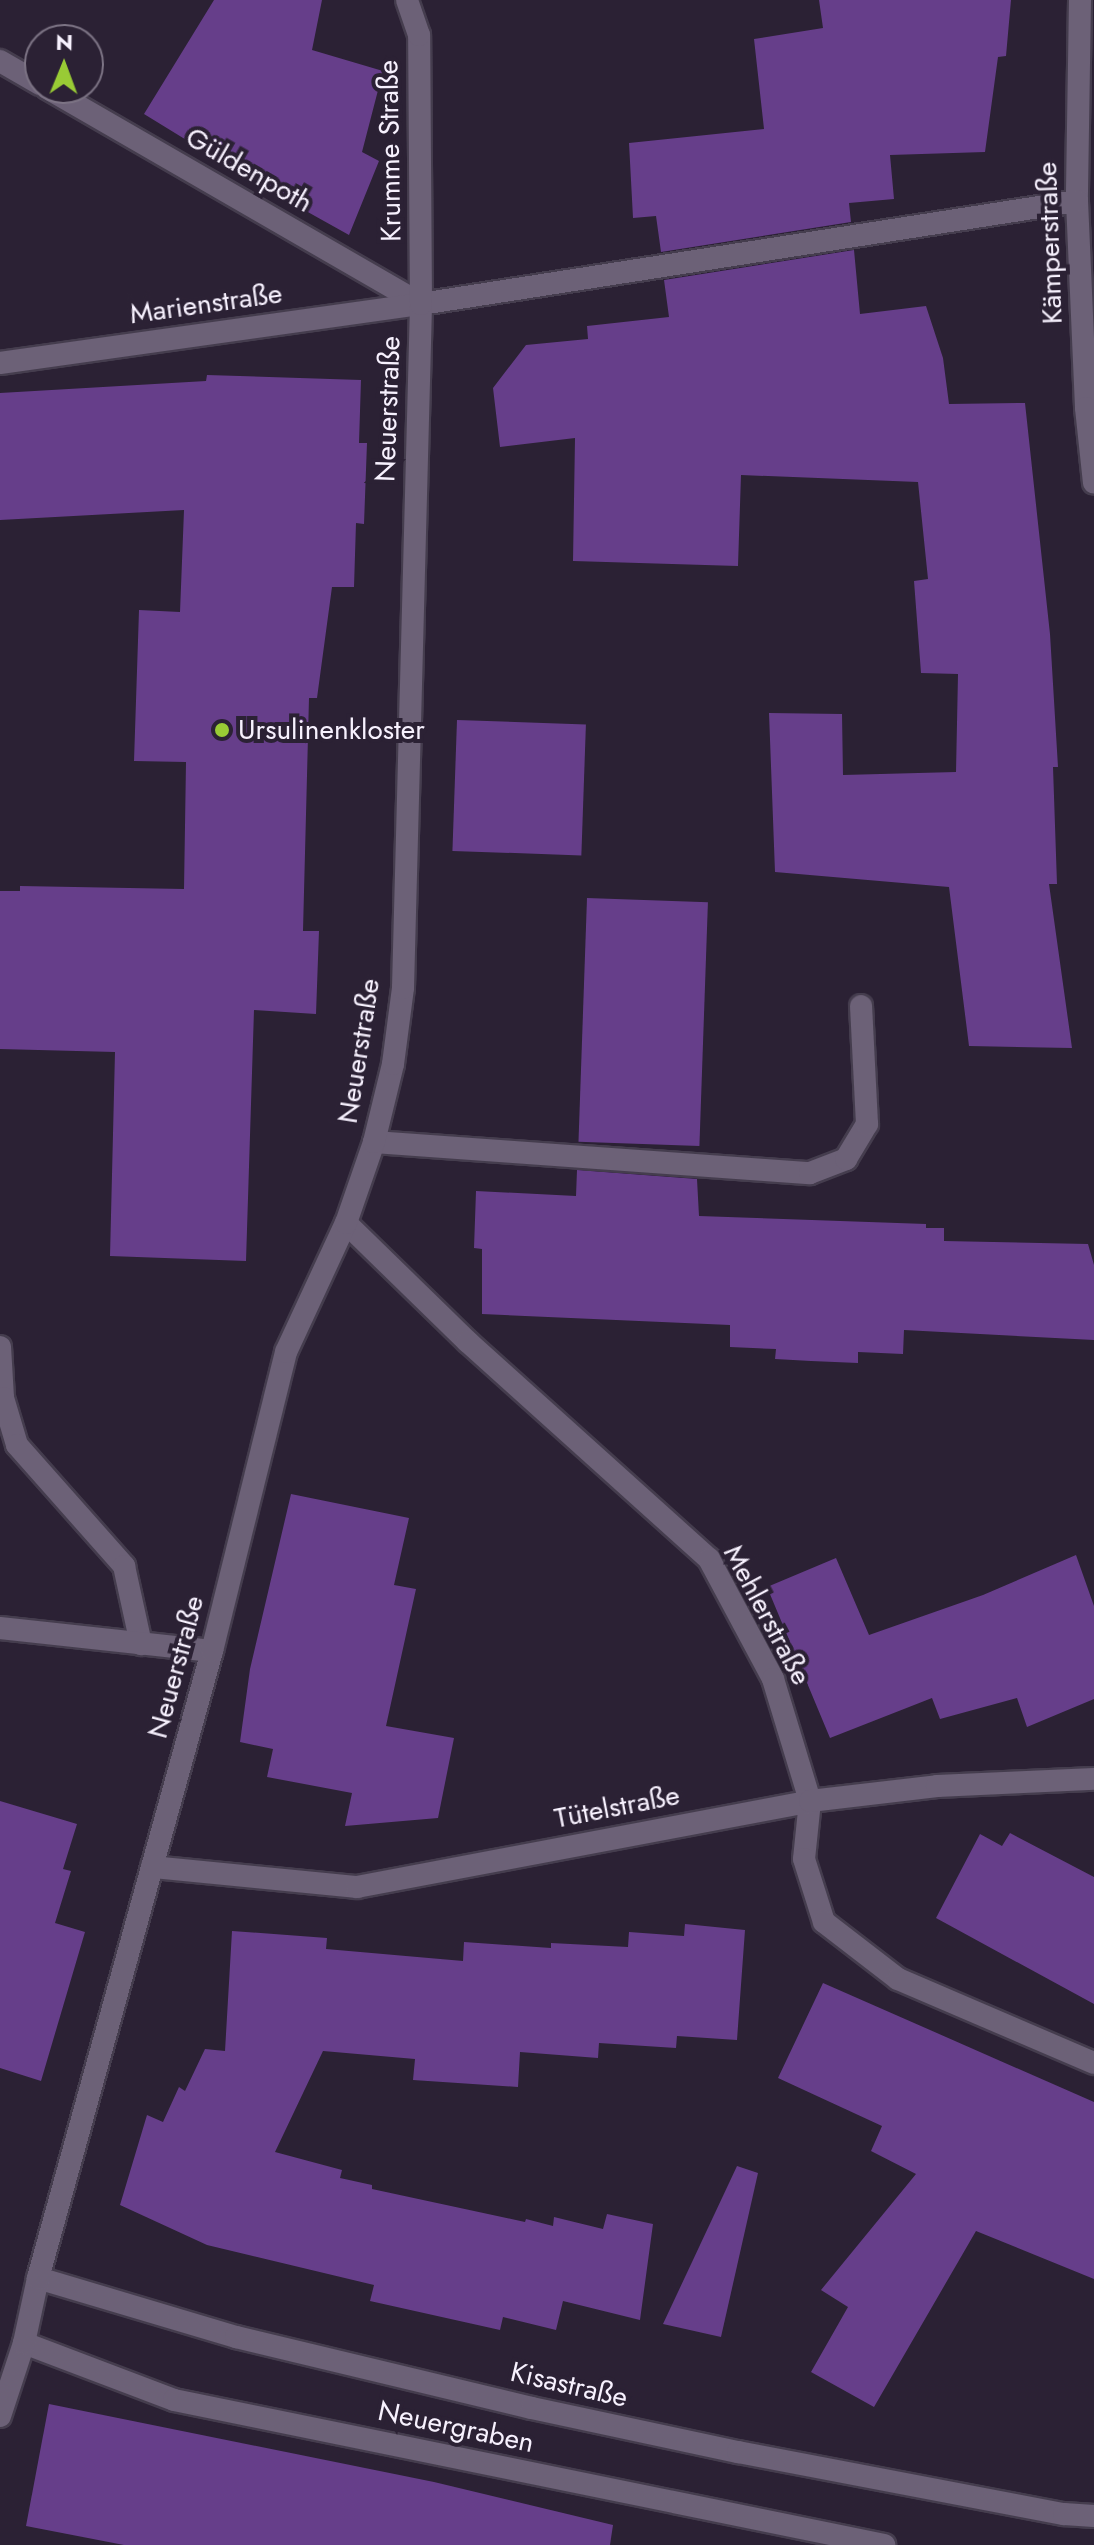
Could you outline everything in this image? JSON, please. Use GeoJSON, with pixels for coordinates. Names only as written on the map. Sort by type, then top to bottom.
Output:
{"type":"FeatureCollection","features":[{"type":"Feature","properties":{"kind":"street","name":"Krumme Straße"},"geometry":{"type":"LineString","coordinates":[[407,0],[419,35],[421,304]]}},
{"type":"Feature","properties":{"kind":"street","name":"Kämperstraße"},"geometry":{"type":"LineString","coordinates":[[1080,0],[1077,201],[1086,408],[1094,483]]}},
{"type":"Feature","properties":{"kind":"street"},"geometry":{"type":"LineString","coordinates":[[0,61],[24,75]]}},
{"type":"Feature","properties":{"kind":"street","name":"Güldenpoth"},"geometry":{"type":"LineString","coordinates":[[75,104],[421,304]]}},
{"type":"Feature","properties":{"kind":"street","name":"Neuerstraße"},"geometry":{"type":"LineString","coordinates":[[0,2416],[24,2343],[38,2278],[212,1651],[286,1352],[346,1223],[374,1142],[393,1064],[403,988],[421,304],[1077,201]]}},
{"type":"Feature","properties":{"kind":"street","name":"Marienstraße"},"geometry":{"type":"LineString","coordinates":[[0,363],[421,304]]}},
{"type":"Feature","properties":{"kind":"street"},"geometry":{"type":"LineString","coordinates":[[374,1142],[810,1173],[846,1159],[867,1124],[861,1006]]}},
{"type":"Feature","properties":{"kind":"street","name":"Mehlerstraße"},"geometry":{"type":"LineString","coordinates":[[346,1223],[468,1342],[709,1559],[773,1679],[810,1801],[804,1859],[824,1922],[898,1979],[1094,2063]]}},
{"type":"Feature","properties":{"kind":"street"},"geometry":{"type":"LineString","coordinates":[[0,1347],[3,1398],[17,1445],[124,1566],[141,1644]]}},
{"type":"Feature","properties":{"kind":"street"},"geometry":{"type":"LineString","coordinates":[[0,1628],[212,1651]]}},
{"type":"Feature","properties":{"kind":"street","name":"Tütelstraße"},"geometry":{"type":"LineString","coordinates":[[152,1867],[357,1887],[810,1801],[937,1786],[1094,1779]]}},
{"type":"Feature","properties":{"kind":"street","name":"Kisastraße"},"geometry":{"type":"LineString","coordinates":[[38,2278],[236,2337],[532,2408],[738,2452],[1064,2514],[1094,2516]]}},
{"type":"Feature","properties":{"kind":"street","name":"Neuergraben"},"geometry":{"type":"LineString","coordinates":[[24,2343],[174,2400],[884,2545]]}},
{"type":"Feature","properties":{"kind":"building"},"geometry":{"type":"Polygon","coordinates":[[[214,0],[322,0],[312,50],[383,71],[362,152],[379,161],[349,235],[144,114],[214,0]]]}},
{"type":"Feature","properties":{"kind":"building"},"geometry":{"type":"Polygon","coordinates":[[[819,0],[1011,0],[1006,56],[998,57],[985,152],[890,155],[894,199],[849,203],[851,222],[661,252],[656,216],[633,218],[629,143],[764,129],[754,39],[823,28],[819,0]]]}},
{"type":"Feature","properties":{"kind":"building"},"geometry":{"type":"Polygon","coordinates":[[[854,250],[860,314],[926,306],[943,358],[949,404],[1025,403],[1050,634],[1058,767],[1053,767],[1057,884],[1049,884],[1072,1048],[969,1046],[949,887],[775,872],[769,713],[842,714],[843,775],[956,772],[958,674],[921,673],[914,581],[928,579],[918,482],[741,475],[738,566],[573,561],[575,438],[500,447],[493,388],[526,345],[588,339],[587,326],[669,317],[664,280],[854,250]]]}},
{"type":"Feature","properties":{"kind":"building","name":"Ursulinenkloster"},"geometry":{"type":"Polygon","coordinates":[[[207,375],[361,380],[359,443],[367,443],[364,524],[356,523],[354,587],[332,587],[317,698],[309,698],[303,931],[319,931],[316,1014],[254,1010],[246,1261],[110,1256],[115,1052],[0,1049],[0,891],[20,891],[20,886],[184,889],[186,762],[134,761],[139,610],[180,612],[184,510],[0,520],[0,393],[206,381],[207,375]]]}},
{"type":"Feature","properties":{"kind":"building"},"geometry":{"type":"Polygon","coordinates":[[[457,720],[586,725],[581,855],[452,851],[457,720]]]}},
{"type":"Feature","properties":{"kind":"building"},"geometry":{"type":"Polygon","coordinates":[[[587,898],[708,902],[699,1146],[578,1142],[587,898]]]}},
{"type":"Feature","properties":{"kind":"building"},"geometry":{"type":"Polygon","coordinates":[[[577,1170],[697,1179],[699,1216],[926,1224],[926,1228],[944,1228],[944,1241],[1088,1244],[1094,1265],[1094,1340],[904,1330],[903,1354],[858,1352],[858,1363],[775,1359],[776,1349],[730,1347],[730,1325],[482,1314],[482,1249],[474,1248],[476,1191],[576,1196],[577,1170]]]}},
{"type":"Feature","properties":{"kind":"building"},"geometry":{"type":"Polygon","coordinates":[[[291,1494],[409,1518],[394,1585],[416,1589],[386,1726],[454,1738],[438,1818],[345,1826],[352,1793],[267,1777],[273,1749],[240,1742],[250,1669],[291,1494]]]}},
{"type":"Feature","properties":{"kind":"building"},"geometry":{"type":"Polygon","coordinates":[[[1076,1555],[1094,1606],[1094,1699],[1027,1727],[1017,1698],[940,1719],[932,1698],[830,1738],[767,1587],[836,1558],[869,1635],[983,1595],[1076,1555]]]}},
{"type":"Feature","properties":{"kind":"building"},"geometry":{"type":"Polygon","coordinates":[[[0,1801],[77,1824],[63,1869],[71,1871],[55,1923],[85,1932],[41,2081],[0,2068],[0,1801]]]}},
{"type":"Feature","properties":{"kind":"building"},"geometry":{"type":"Polygon","coordinates":[[[1010,1833],[1094,1877],[1094,2004],[936,1918],[980,1834],[1002,1846],[1010,1833]]]}},
{"type":"Feature","properties":{"kind":"building"},"geometry":{"type":"Polygon","coordinates":[[[685,1924],[745,1930],[737,2040],[677,2036],[676,2048],[599,2043],[598,2058],[520,2052],[518,2087],[413,2080],[415,2059],[323,2051],[275,2152],[342,2170],[340,2178],[372,2185],[372,2189],[525,2222],[526,2219],[553,2226],[554,2217],[603,2229],[607,2214],[653,2224],[640,2320],[563,2301],[556,2330],[503,2317],[500,2330],[370,2301],[374,2285],[207,2245],[120,2205],[147,2115],[163,2122],[179,2087],[185,2091],[205,2049],[225,2051],[232,1931],[327,1938],[326,1949],[463,1961],[464,1942],[551,1948],[551,1943],[628,1947],[629,1932],[684,1936],[685,1924]]]}},
{"type":"Feature","properties":{"kind":"building"},"geometry":{"type":"Polygon","coordinates":[[[823,1983],[1094,2102],[1094,2279],[976,2231],[874,2407],[811,2372],[848,2307],[821,2290],[916,2174],[871,2151],[882,2126],[778,2078],[823,1983]]]}},
{"type":"Feature","properties":{"kind":"building"},"geometry":{"type":"Polygon","coordinates":[[[737,2166],[758,2173],[721,2337],[663,2324],[737,2166]]]}},
{"type":"Feature","properties":{"kind":"building"},"geometry":{"type":"Polygon","coordinates":[[[49,2404],[434,2482],[613,2525],[610,2545],[124,2545],[26,2526],[49,2404]]]}},
{"type":"Feature","properties":{"kind":"place","name":"Ursulinenkloster"},"geometry":{"type":"Point","coordinates":[222,730]}}]}
